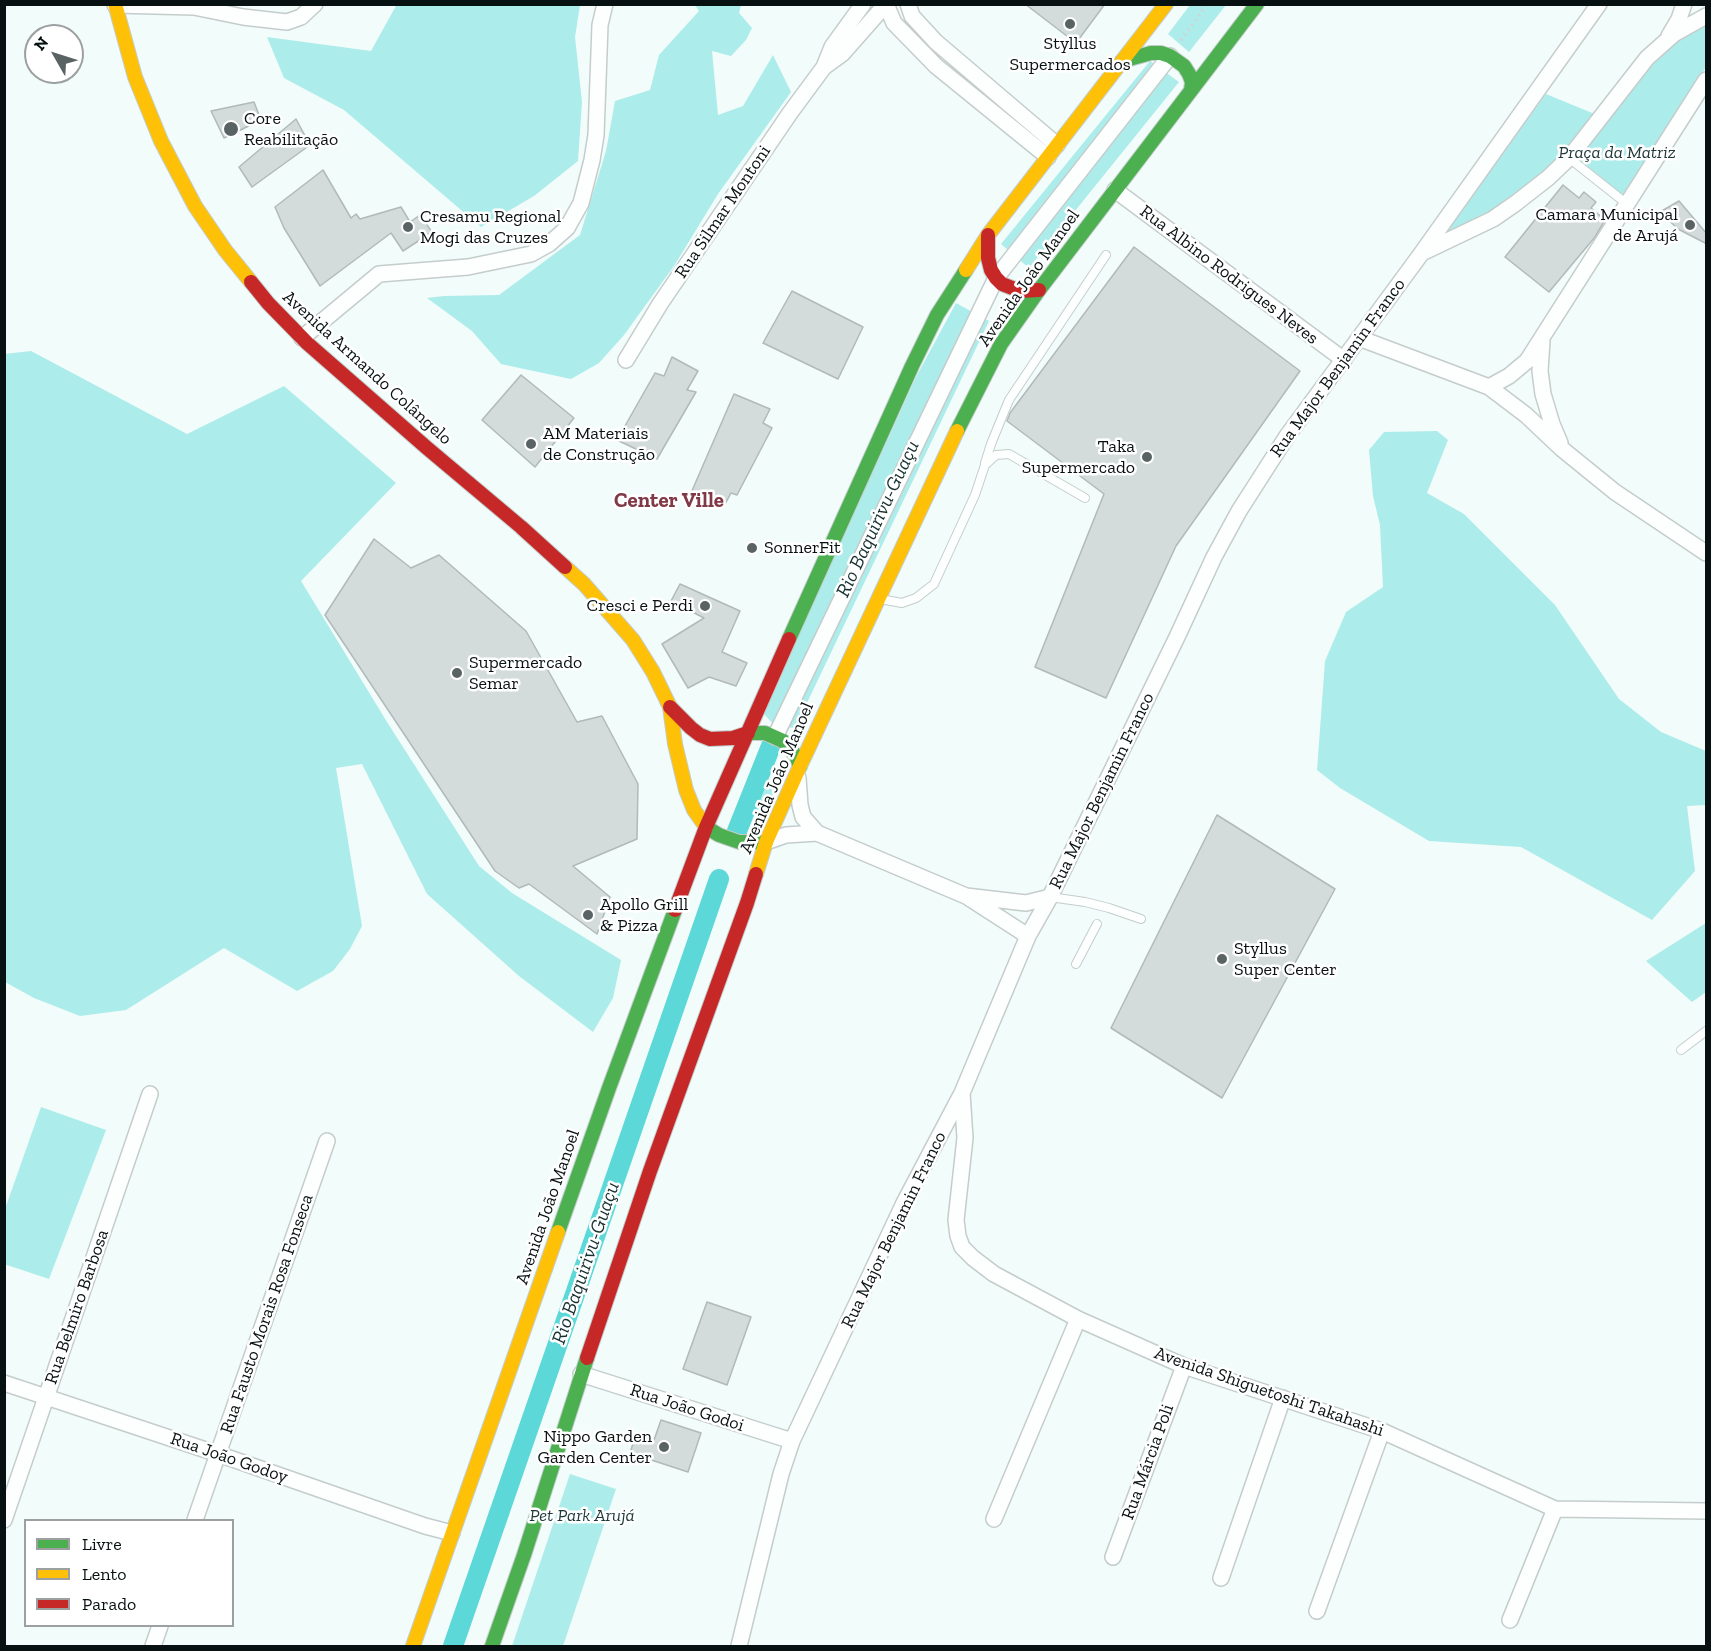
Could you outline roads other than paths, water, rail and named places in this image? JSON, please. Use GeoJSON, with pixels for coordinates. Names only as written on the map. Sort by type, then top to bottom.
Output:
{"type":"FeatureCollection","features":[{"type":"Feature","properties":{"kind":"main road","name":"Avenida João Manoel"},"geometry":{"type":"LineString","coordinates":[[414,1647],[609,1088],[706,827],[912,366],[937,315],[988,235],[1166,4]]}},
{"type":"Feature","properties":{"kind":"main road","name":"Avenida João Manoel"},"geometry":{"type":"LineString","coordinates":[[492,1647],[650,1171],[747,903],[766,842],[800,766],[983,377],[1001,344],[1039,290],[1257,4]]}},
{"type":"Feature","properties":{"kind":"main road","name":"Avenida Armando Colângelo"},"geometry":{"type":"LineString","coordinates":[[115,5],[135,77],[161,141],[195,206],[225,250],[268,303],[302,338],[584,584],[633,640],[653,672],[670,707]]}},
{"type":"Feature","properties":{"kind":"main road"},"geometry":{"type":"LineString","coordinates":[[1122,61],[1151,53],[1170,56],[1184,66],[1189,74],[1192,82],[1191,90]]}},
{"type":"Feature","properties":{"kind":"main road"},"geometry":{"type":"LineString","coordinates":[[988,235],[988,258],[996,278],[1002,284],[1020,291],[1039,290]]}},
{"type":"Feature","properties":{"kind":"main road"},"geometry":{"type":"LineString","coordinates":[[670,707],[691,728],[710,739],[733,738],[748,733],[765,733],[775,737],[790,748],[800,766]]}},
{"type":"Feature","properties":{"kind":"main road"},"geometry":{"type":"LineString","coordinates":[[670,707],[675,744],[686,790],[694,810],[706,827],[719,835],[739,842],[766,842]]}},
{"type":"Feature","properties":{"kind":"street"},"geometry":{"type":"LineString","coordinates":[[115,5],[194,7],[243,17],[287,22],[301,17],[315,4]]}},
{"type":"Feature","properties":{"kind":"street"},"geometry":{"type":"LineString","coordinates":[[302,338],[379,274],[468,267],[531,254],[549,244],[567,228],[581,203],[592,160],[596,135],[600,25],[605,4]]}},
{"type":"Feature","properties":{"kind":"street","name":"Rua Silmar Montoni"},"geometry":{"type":"LineString","coordinates":[[626,360],[660,304],[824,67],[832,47],[863,4]]}},
{"type":"Feature","properties":{"kind":"street"},"geometry":{"type":"LineString","coordinates":[[886,4],[894,23],[936,66],[1052,151]]}},
{"type":"Feature","properties":{"kind":"street","name":"Rua Silmar Montoni"},"geometry":{"type":"LineString","coordinates":[[824,67],[842,54],[886,4]]}},
{"type":"Feature","properties":{"kind":"street"},"geometry":{"type":"LineString","coordinates":[[908,4],[912,15],[936,42],[1052,151]]}},
{"type":"Feature","properties":{"kind":"street","name":"Rua Major Benjamin Franco"},"geometry":{"type":"LineString","coordinates":[[739,1647],[781,1473],[792,1441],[904,1203],[962,1093],[1028,936],[1050,897],[1214,557],[1239,511],[1287,436],[1421,254],[1599,4]]}},
{"type":"Feature","properties":{"kind":"street"},"geometry":{"type":"LineString","coordinates":[[1664,44],[1676,26],[1684,4]]}},
{"type":"Feature","properties":{"kind":"street"},"geometry":{"type":"LineString","coordinates":[[1421,254],[1493,219],[1548,178],[1569,158],[1647,58],[1674,34],[1707,16]]}},
{"type":"Feature","properties":{"kind":"street"},"geometry":{"type":"LineString","coordinates":[[775,737],[996,278],[1170,56]]}},
{"type":"Feature","properties":{"kind":"street"},"geometry":{"type":"LineString","coordinates":[[1489,387],[1509,376],[1527,361],[1707,80]]}},
{"type":"Feature","properties":{"kind":"street","name":"Rua Albino Rodrigues Neves"},"geometry":{"type":"LineString","coordinates":[[1115,190],[1344,360]]}},
{"type":"Feature","properties":{"kind":"street"},"geometry":{"type":"LineString","coordinates":[[1359,338],[1489,387],[1526,415],[1615,492],[1707,553]]}},
{"type":"Feature","properties":{"kind":"street"},"geometry":{"type":"LineString","coordinates":[[1542,339],[1540,371],[1543,394],[1562,448]]}},
{"type":"Feature","properties":{"kind":"street"},"geometry":{"type":"LineString","coordinates":[[800,766],[797,782],[801,811],[803,817],[817,832],[966,896],[1028,936]]}},
{"type":"Feature","properties":{"kind":"street"},"geometry":{"type":"LineString","coordinates":[[766,842],[786,835],[817,832]]}},
{"type":"Feature","properties":{"kind":"street"},"geometry":{"type":"LineString","coordinates":[[966,896],[1026,903],[1050,897]]}},
{"type":"Feature","properties":{"kind":"street","name":"Avenida Shiguetoshi Takahashi"},"geometry":{"type":"LineString","coordinates":[[962,1093],[965,1138],[956,1220],[958,1236],[962,1247],[994,1274],[1078,1319],[1184,1366],[1382,1431],[1555,1509],[1707,1511]]}},
{"type":"Feature","properties":{"kind":"street","name":"Rua Belmiro Barbosa"},"geometry":{"type":"LineString","coordinates":[[4,1520],[150,1094]]}},
{"type":"Feature","properties":{"kind":"street","name":"Rua Fausto Morais Rosa Fonseca"},"geometry":{"type":"LineString","coordinates":[[196,1519],[327,1141]]}},
{"type":"Feature","properties":{"kind":"street"},"geometry":{"type":"LineString","coordinates":[[994,1519],[1078,1319]]}},
{"type":"Feature","properties":{"kind":"street","name":"Rua Márcia Poli"},"geometry":{"type":"LineString","coordinates":[[1113,1557],[1184,1366]]}},
{"type":"Feature","properties":{"kind":"street","name":"Rua João Godoi"},"geometry":{"type":"LineString","coordinates":[[581,1374],[792,1441]]}},
{"type":"Feature","properties":{"kind":"street","name":"Rua João Godoy"},"geometry":{"type":"LineString","coordinates":[[4,1383],[425,1526],[452,1533]]}},
{"type":"Feature","properties":{"kind":"street"},"geometry":{"type":"LineString","coordinates":[[1221,1578],[1283,1398]]}},
{"type":"Feature","properties":{"kind":"street"},"geometry":{"type":"LineString","coordinates":[[1317,1611],[1382,1431]]}},
{"type":"Feature","properties":{"kind":"street"},"geometry":{"type":"LineString","coordinates":[[1510,1620],[1555,1509]]}},
{"type":"Feature","properties":{"kind":"street"},"geometry":{"type":"LineString","coordinates":[[153,1647],[160,1627]]}},
{"type":"Feature","properties":{"kind":"lane"},"geometry":{"type":"LineString","coordinates":[[1569,158],[1627,204]]}},
{"type":"Feature","properties":{"kind":"lane"},"geometry":{"type":"LineString","coordinates":[[879,598],[902,603],[916,598],[934,584],[975,495],[991,444],[1009,400],[1106,255]]}},
{"type":"Feature","properties":{"kind":"lane"},"geometry":{"type":"LineString","coordinates":[[985,465],[996,455],[1009,454],[1085,498]]}},
{"type":"Feature","properties":{"kind":"lane"},"geometry":{"type":"LineString","coordinates":[[1050,897],[1085,902],[1141,919]]}},
{"type":"Feature","properties":{"kind":"lane"},"geometry":{"type":"LineString","coordinates":[[1076,964],[1097,924]]}},
{"type":"Feature","properties":{"kind":"lane"},"geometry":{"type":"LineString","coordinates":[[1681,1050],[1707,1031]]}},
{"type":"Feature","properties":{"kind":"waterway","name":"Rio Baquirivu-Guaçu"},"geometry":{"type":"LineString","coordinates":[[737,831],[771,746]]}},
{"type":"Feature","properties":{"kind":"waterway","name":"Rio Baquirivu-Guaçu"},"geometry":{"type":"LineString","coordinates":[[453,1646],[719,879]]}},
{"type":"Feature","properties":{"kind":"place","name":"Styllus Supermercados"},"geometry":{"type":"Point","coordinates":[1070,24]}},
{"type":"Feature","properties":{"kind":"place","name":"Core Reabilitação"},"geometry":{"type":"Point","coordinates":[231,129]}},
{"type":"Feature","properties":{"kind":"place","name":"Camara Municipal de Arujá"},"geometry":{"type":"Point","coordinates":[1690,225]}},
{"type":"Feature","properties":{"kind":"place","name":"Cresamu Regional Mogi das Cruzes"},"geometry":{"type":"Point","coordinates":[408,227]}},
{"type":"Feature","properties":{"kind":"place","name":"AM Materiais de Construção"},"geometry":{"type":"Point","coordinates":[531,444]}},
{"type":"Feature","properties":{"kind":"place","name":"Taka Supermercado"},"geometry":{"type":"Point","coordinates":[1147,457]}},
{"type":"Feature","properties":{"kind":"place","name":"SonnerFit"},"geometry":{"type":"Point","coordinates":[752,548]}},
{"type":"Feature","properties":{"kind":"place","name":"Cresci e Perdi"},"geometry":{"type":"Point","coordinates":[705,606]}},
{"type":"Feature","properties":{"kind":"place","name":"Supermercado Semar"},"geometry":{"type":"Point","coordinates":[457,673]}},
{"type":"Feature","properties":{"kind":"place","name":"Apollo Grill & Pizza"},"geometry":{"type":"Point","coordinates":[588,915]}},
{"type":"Feature","properties":{"kind":"place","name":"Styllus Super Center"},"geometry":{"type":"Point","coordinates":[1222,959]}},
{"type":"Feature","properties":{"kind":"place","name":"Nippo Garden Garden Center"},"geometry":{"type":"Point","coordinates":[664,1447]}},
{"type":"Feature","properties":{"kind":"district","name":"Center Ville"},"geometry":{"type":"Point","coordinates":[669,501]}},
{"type":"Feature","properties":{"kind":"park label","name":"Praça da Matriz"},"geometry":{"type":"Point","coordinates":[1617,153]}},
{"type":"Feature","properties":{"kind":"park label","name":"Pet Park Arujá"},"geometry":{"type":"Point","coordinates":[582,1516]}}]}
